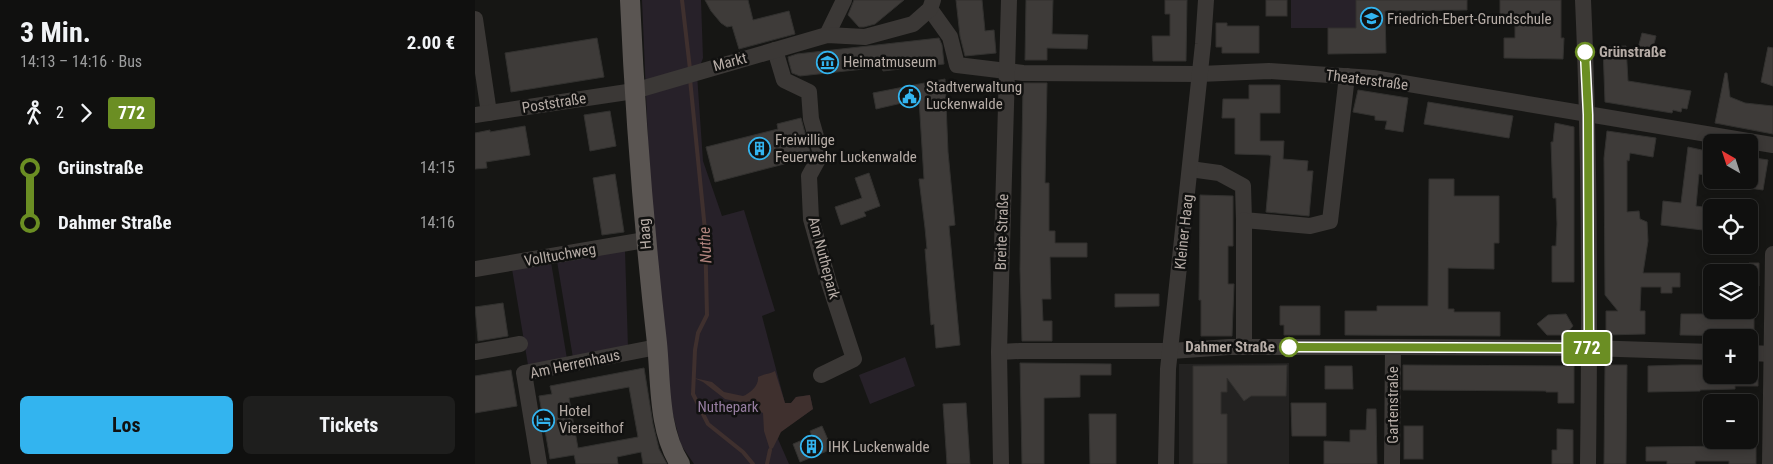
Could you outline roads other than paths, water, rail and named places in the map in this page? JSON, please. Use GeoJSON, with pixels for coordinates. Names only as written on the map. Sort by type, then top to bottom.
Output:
{"type":"FeatureCollection","features":[{"type":"Feature","properties":{"kind":"main road","name":"Haag"},"geometry":{"type":"LineString","coordinates":[[630,0],[634,91],[645,240],[663,412],[673,453],[680,464]]}},
{"type":"Feature","properties":{"kind":"street"},"geometry":{"type":"LineString","coordinates":[[827,36],[843,0]]}},
{"type":"Feature","properties":{"kind":"street","name":"Breite Straße"},"geometry":{"type":"LineString","coordinates":[[1001,464],[999,352],[1009,0]]}},
{"type":"Feature","properties":{"kind":"street","name":"Kleiner Haag"},"geometry":{"type":"LineString","coordinates":[[1166,464],[1169,369],[1206,0]]}},
{"type":"Feature","properties":{"kind":"street"},"geometry":{"type":"LineString","coordinates":[[1583,0],[1588,115],[1588,464]]}},
{"type":"Feature","properties":{"kind":"street","name":"Markt"},"geometry":{"type":"LineString","coordinates":[[634,91],[827,36],[865,36],[913,24],[932,4]]}},
{"type":"Feature","properties":{"kind":"street","name":"Theaterstraße"},"geometry":{"type":"LineString","coordinates":[[932,4],[950,37],[957,65],[1007,71],[1200,74],[1269,71],[1373,78],[1773,145]]}},
{"type":"Feature","properties":{"kind":"street"},"geometry":{"type":"LineString","coordinates":[[475,19],[482,114]]}},
{"type":"Feature","properties":{"kind":"street","name":"Am Nuthepark"},"geometry":{"type":"LineString","coordinates":[[775,50],[784,80],[809,92],[811,119],[821,154],[809,176],[811,219],[829,283],[854,359],[821,374]]}},
{"type":"Feature","properties":{"kind":"street"},"geometry":{"type":"LineString","coordinates":[[1244,220],[1310,226],[1330,221],[1347,76]]}},
{"type":"Feature","properties":{"kind":"street","name":"Poststraße"},"geometry":{"type":"LineString","coordinates":[[482,114],[634,91]]}},
{"type":"Feature","properties":{"kind":"street"},"geometry":{"type":"LineString","coordinates":[[1190,170],[1219,173],[1243,186],[1244,347]]}},
{"type":"Feature","properties":{"kind":"street","name":"Volltuchweg"},"geometry":{"type":"LineString","coordinates":[[475,269],[645,240]]}},
{"type":"Feature","properties":{"kind":"street"},"geometry":{"type":"LineString","coordinates":[[1770,464],[1773,254]]}},
{"type":"Feature","properties":{"kind":"street"},"geometry":{"type":"LineString","coordinates":[[475,352],[520,344]]}},
{"type":"Feature","properties":{"kind":"street","name":"Am Herrenhaus"},"geometry":{"type":"LineString","coordinates":[[539,464],[524,374],[657,347]]}},
{"type":"Feature","properties":{"kind":"street"},"geometry":{"type":"LineString","coordinates":[[999,352],[1171,351],[1244,347],[1589,348],[1703,352]]}},
{"type":"Feature","properties":{"kind":"street","name":"Gartenstraße"},"geometry":{"type":"LineString","coordinates":[[1392,464],[1393,347]]}},
{"type":"Feature","properties":{"kind":"street"},"geometry":{"type":"LineString","coordinates":[[1758,353],[1772,354]]}},
{"type":"Feature","properties":{"kind":"waterway","name":"Nuthe"},"geometry":{"type":"LineString","coordinates":[[682,0],[690,69]]}},
{"type":"Feature","properties":{"kind":"waterway","name":"Nuthe"},"geometry":{"type":"LineString","coordinates":[[690,79],[705,230],[707,315],[698,333],[695,350],[693,394],[708,424],[743,452],[753,464]]}},
{"type":"Feature","properties":{"kind":"waterway"},"geometry":{"type":"LineString","coordinates":[[767,464],[770,450]]}},
{"type":"Feature","properties":{"kind":"place","name":"Friedrich-Ebert-Grundschule"},"geometry":{"type":"Point","coordinates":[1371,19]}},
{"type":"Feature","properties":{"kind":"place","name":"Grünstraße"},"geometry":{"type":"Point","coordinates":[1585,52]}},
{"type":"Feature","properties":{"kind":"place","name":"Heimatmuseum"},"geometry":{"type":"Point","coordinates":[827,62]}},
{"type":"Feature","properties":{"kind":"place","name":"Stadtverwaltung Luckenwalde"},"geometry":{"type":"Point","coordinates":[910,96]}},
{"type":"Feature","properties":{"kind":"place","name":"Freiwillige Feuerwehr Luckenwalde"},"geometry":{"type":"Point","coordinates":[759,149]}},
{"type":"Feature","properties":{"kind":"place","name":"Dahmer Straße"},"geometry":{"type":"Point","coordinates":[1289,347]}},
{"type":"Feature","properties":{"kind":"place","name":"Hotel Vierseithof"},"geometry":{"type":"Point","coordinates":[543,420]}},
{"type":"Feature","properties":{"kind":"place","name":"IHK Luckenwalde"},"geometry":{"type":"Point","coordinates":[812,447]}},
{"type":"Feature","properties":{"kind":"park label","name":"Nuthepark"},"geometry":{"type":"Point","coordinates":[728,407]}}]}
